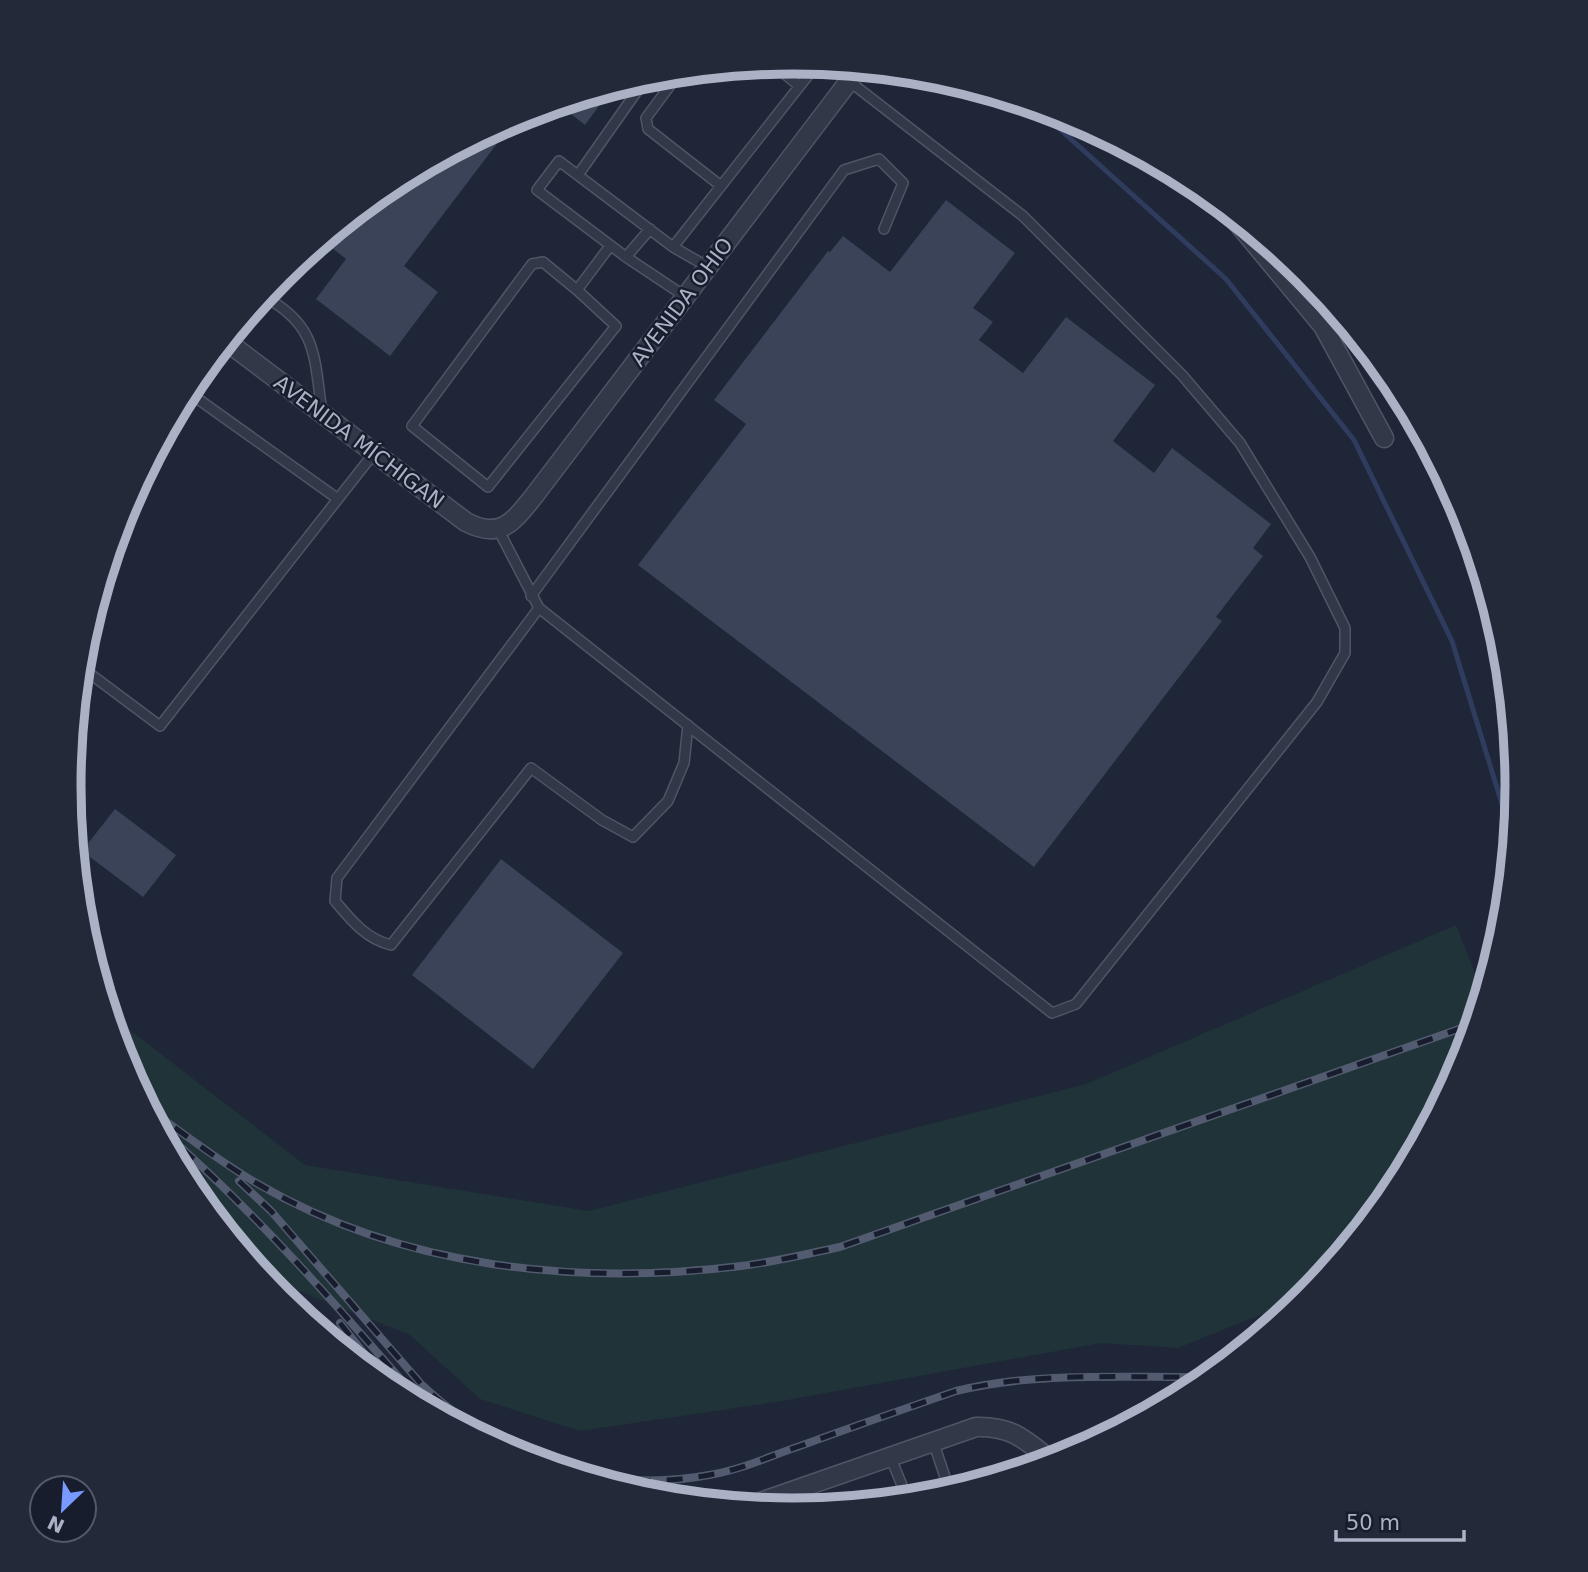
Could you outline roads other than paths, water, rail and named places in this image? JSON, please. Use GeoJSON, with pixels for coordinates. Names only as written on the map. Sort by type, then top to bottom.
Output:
{"type":"FeatureCollection","features":[{"type":"Feature","properties":{"kind":"street","name":"AVENIDA OHIO"},"geometry":{"type":"LineString","coordinates":[[498,529],[517,517],[534,496],[852,76]]}},
{"type":"Feature","properties":{"kind":"street"},"geometry":{"type":"LineString","coordinates":[[1252,240],[1323,326],[1384,438]]}},
{"type":"Feature","properties":{"kind":"street","name":"AVENIDA MÍCHIGAN"},"geometry":{"type":"LineString","coordinates":[[233,347],[466,522],[488,530],[498,529]]}},
{"type":"Feature","properties":{"kind":"street"},"geometry":{"type":"LineString","coordinates":[[773,1498],[976,1427],[998,1426],[1017,1433],[1043,1453]]}},
{"type":"Feature","properties":{"kind":"lane"},"geometry":{"type":"LineString","coordinates":[[785,74],[799,86]]}},
{"type":"Feature","properties":{"kind":"lane"},"geometry":{"type":"LineString","coordinates":[[673,247],[809,74]]}},
{"type":"Feature","properties":{"kind":"lane"},"geometry":{"type":"LineString","coordinates":[[498,529],[531,596],[540,608],[1052,1013],[1076,1004],[1317,702],[1345,653],[1345,628],[1310,557],[1240,443],[1210,406],[1118,308],[1023,216],[857,77]]}},
{"type":"Feature","properties":{"kind":"lane"},"geometry":{"type":"LineString","coordinates":[[671,85],[646,118],[649,130],[721,186]]}},
{"type":"Feature","properties":{"kind":"lane"},"geometry":{"type":"LineString","coordinates":[[578,175],[637,91]]}},
{"type":"Feature","properties":{"kind":"lane"},"geometry":{"type":"LineString","coordinates":[[531,596],[844,170],[879,159],[903,183],[884,229]]}},
{"type":"Feature","properties":{"kind":"lane"},"geometry":{"type":"LineString","coordinates":[[686,297],[610,246],[537,190],[559,161],[673,247],[708,267]]}},
{"type":"Feature","properties":{"kind":"lane"},"geometry":{"type":"LineString","coordinates":[[626,257],[650,229]]}},
{"type":"Feature","properties":{"kind":"lane"},"geometry":{"type":"LineString","coordinates":[[577,290],[610,246]]}},
{"type":"Feature","properties":{"kind":"lane"},"geometry":{"type":"LineString","coordinates":[[543,262],[577,290],[616,326],[488,487],[412,426],[532,264],[543,262]]}},
{"type":"Feature","properties":{"kind":"lane"},"geometry":{"type":"LineString","coordinates":[[272,301],[283,307],[311,340],[322,413]]}},
{"type":"Feature","properties":{"kind":"lane"},"geometry":{"type":"LineString","coordinates":[[197,398],[338,499]]}},
{"type":"Feature","properties":{"kind":"lane"},"geometry":{"type":"LineString","coordinates":[[91,674],[160,726],[374,453]]}},
{"type":"Feature","properties":{"kind":"lane"},"geometry":{"type":"LineString","coordinates":[[540,608],[337,878],[335,901],[354,923],[376,942],[391,945],[531,768],[602,820],[633,837],[668,801],[684,763],[688,725]]}},
{"type":"Feature","properties":{"kind":"lane"},"geometry":{"type":"LineString","coordinates":[[933,1440],[947,1482]]}},
{"type":"Feature","properties":{"kind":"lane"},"geometry":{"type":"LineString","coordinates":[[890,1456],[904,1489]]}},
{"type":"Feature","properties":{"kind":"waterway"},"geometry":{"type":"LineString","coordinates":[[1052,122],[1226,279],[1354,440],[1452,641],[1505,815]]}},
{"type":"Feature","properties":{"kind":"railway"},"geometry":{"type":"LineString","coordinates":[[166,1121],[258,1184],[314,1212],[371,1235],[431,1252],[492,1264],[554,1271],[679,1272],[753,1264],[840,1247],[1464,1027]]}},
{"type":"Feature","properties":{"kind":"railway"},"geometry":{"type":"LineString","coordinates":[[180,1146],[263,1227],[401,1380]]}},
{"type":"Feature","properties":{"kind":"railway"},"geometry":{"type":"LineString","coordinates":[[239,1181],[271,1211],[422,1385],[451,1410]]}},
{"type":"Feature","properties":{"kind":"railway"},"geometry":{"type":"LineString","coordinates":[[340,1323],[365,1354]]}},
{"type":"Feature","properties":{"kind":"railway"},"geometry":{"type":"LineString","coordinates":[[635,1480],[669,1480],[721,1473],[956,1391],[987,1385],[1051,1378],[1191,1377]]}}]}
